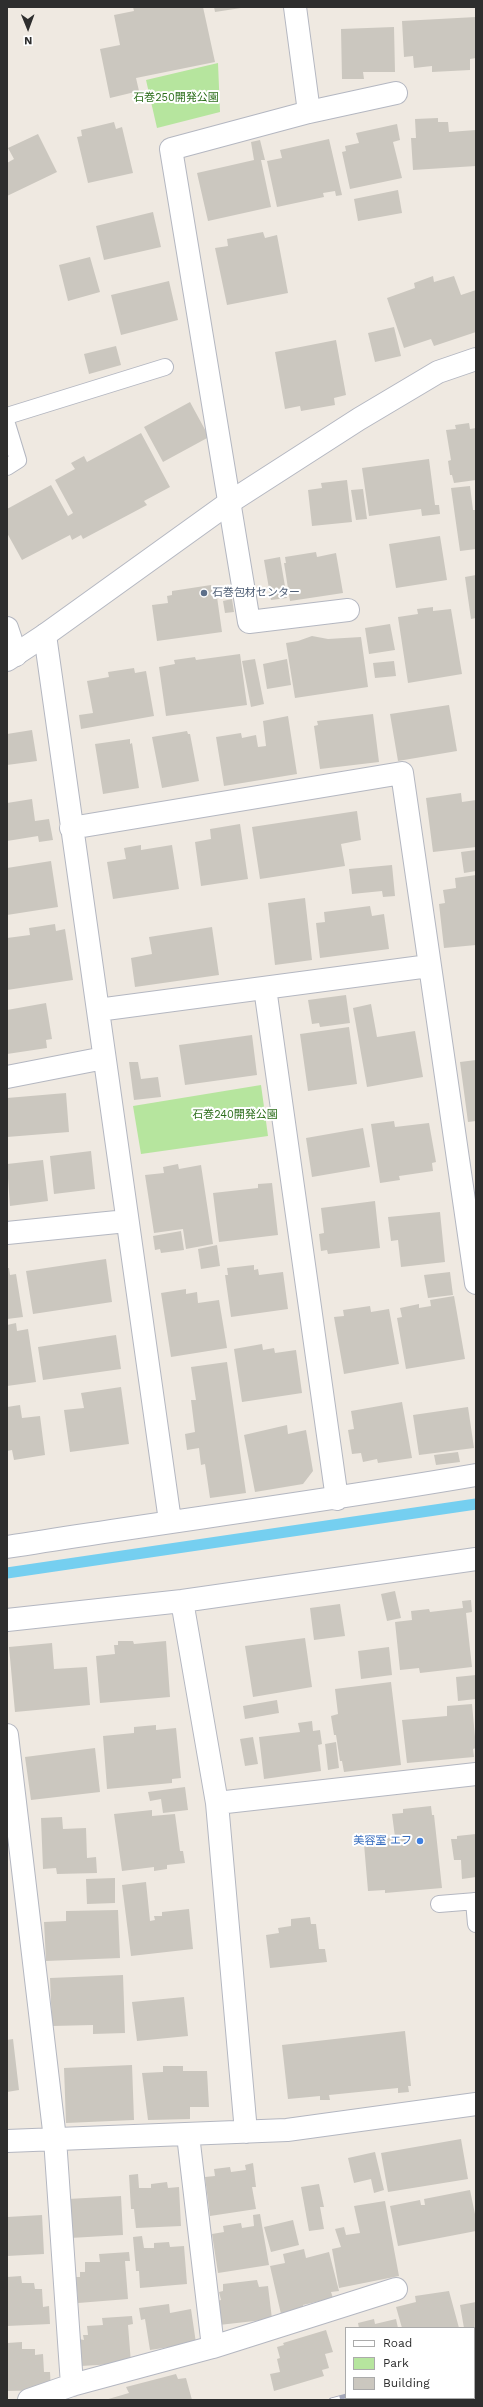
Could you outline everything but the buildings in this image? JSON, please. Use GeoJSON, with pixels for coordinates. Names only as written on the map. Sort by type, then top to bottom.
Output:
{"type":"FeatureCollection","features":[{"type":"Feature","properties":{"kind":"street"},"geometry":{"type":"LineString","coordinates":[[295,7],[309,112]]}},
{"type":"Feature","properties":{"kind":"street"},"geometry":{"type":"LineString","coordinates":[[348,610],[249,622],[171,149],[309,112],[396,93]]}},
{"type":"Feature","properties":{"kind":"street"},"geometry":{"type":"LineString","coordinates":[[7,628],[11,657],[45,635],[230,502],[359,419],[438,372],[476,359]]}},
{"type":"Feature","properties":{"kind":"street"},"geometry":{"type":"LineString","coordinates":[[45,635],[71,828],[170,1521]]}},
{"type":"Feature","properties":{"kind":"street"},"geometry":{"type":"LineString","coordinates":[[71,828],[402,773],[476,1283]]}},
{"type":"Feature","properties":{"kind":"street"},"geometry":{"type":"LineString","coordinates":[[98,1010],[429,966]]}},
{"type":"Feature","properties":{"kind":"street"},"geometry":{"type":"LineString","coordinates":[[265,988],[337,1499]]}},
{"type":"Feature","properties":{"kind":"street"},"geometry":{"type":"LineString","coordinates":[[7,1077],[104,1058]]}},
{"type":"Feature","properties":{"kind":"street"},"geometry":{"type":"LineString","coordinates":[[7,1233],[127,1221]]}},
{"type":"Feature","properties":{"kind":"street"},"geometry":{"type":"LineString","coordinates":[[7,1547],[170,1521],[337,1499],[476,1475]]}},
{"type":"Feature","properties":{"kind":"street"},"geometry":{"type":"LineString","coordinates":[[7,1620],[182,1601],[476,1559]]}},
{"type":"Feature","properties":{"kind":"street"},"geometry":{"type":"LineString","coordinates":[[182,1601],[217,1803],[246,2132]]}},
{"type":"Feature","properties":{"kind":"street"},"geometry":{"type":"LineString","coordinates":[[7,1735],[54,2139],[72,2384]]}},
{"type":"Feature","properties":{"kind":"street"},"geometry":{"type":"LineString","coordinates":[[217,1803],[476,1774]]}},
{"type":"Feature","properties":{"kind":"street"},"geometry":{"type":"LineString","coordinates":[[7,2140],[188,2135],[287,2130],[476,2104]]}},
{"type":"Feature","properties":{"kind":"street"},"geometry":{"type":"LineString","coordinates":[[188,2135],[213,2347]]}},
{"type":"Feature","properties":{"kind":"street"},"geometry":{"type":"LineString","coordinates":[[30,2400],[72,2384],[213,2347],[396,2289]]}},
{"type":"Feature","properties":{"kind":"lane"},"geometry":{"type":"LineString","coordinates":[[7,416],[164,368]]}},
{"type":"Feature","properties":{"kind":"lane"},"geometry":{"type":"LineString","coordinates":[[7,424],[18,460],[7,467]]}},
{"type":"Feature","properties":{"kind":"lane"},"geometry":{"type":"LineString","coordinates":[[439,1904],[475,1901],[476,1924]]}},
{"type":"Feature","properties":{"kind":"green space","name":"石巻250開発公園"},"geometry":{"type":"Polygon","coordinates":[[[218,63],[220,112],[157,128],[146,80],[218,63]]]}},
{"type":"Feature","properties":{"kind":"green space","name":"石巻240開発公園"},"geometry":{"type":"Polygon","coordinates":[[[261,1085],[268,1136],[141,1154],[133,1106],[261,1085]]]}},
{"type":"Feature","properties":{"kind":"waterway"},"geometry":{"type":"LineString","coordinates":[[7,1573],[476,1504]]}},
{"type":"Feature","properties":{"kind":"railway"},"geometry":{"type":"LineString","coordinates":[[331,2400],[345,2396]]}},
{"type":"Feature","properties":{"kind":"place","name":"石巻包材センター"},"geometry":{"type":"Point","coordinates":[204,593]}},
{"type":"Feature","properties":{"kind":"place","name":"美容室 エフ"},"geometry":{"type":"Point","coordinates":[420,1841]}}]}
